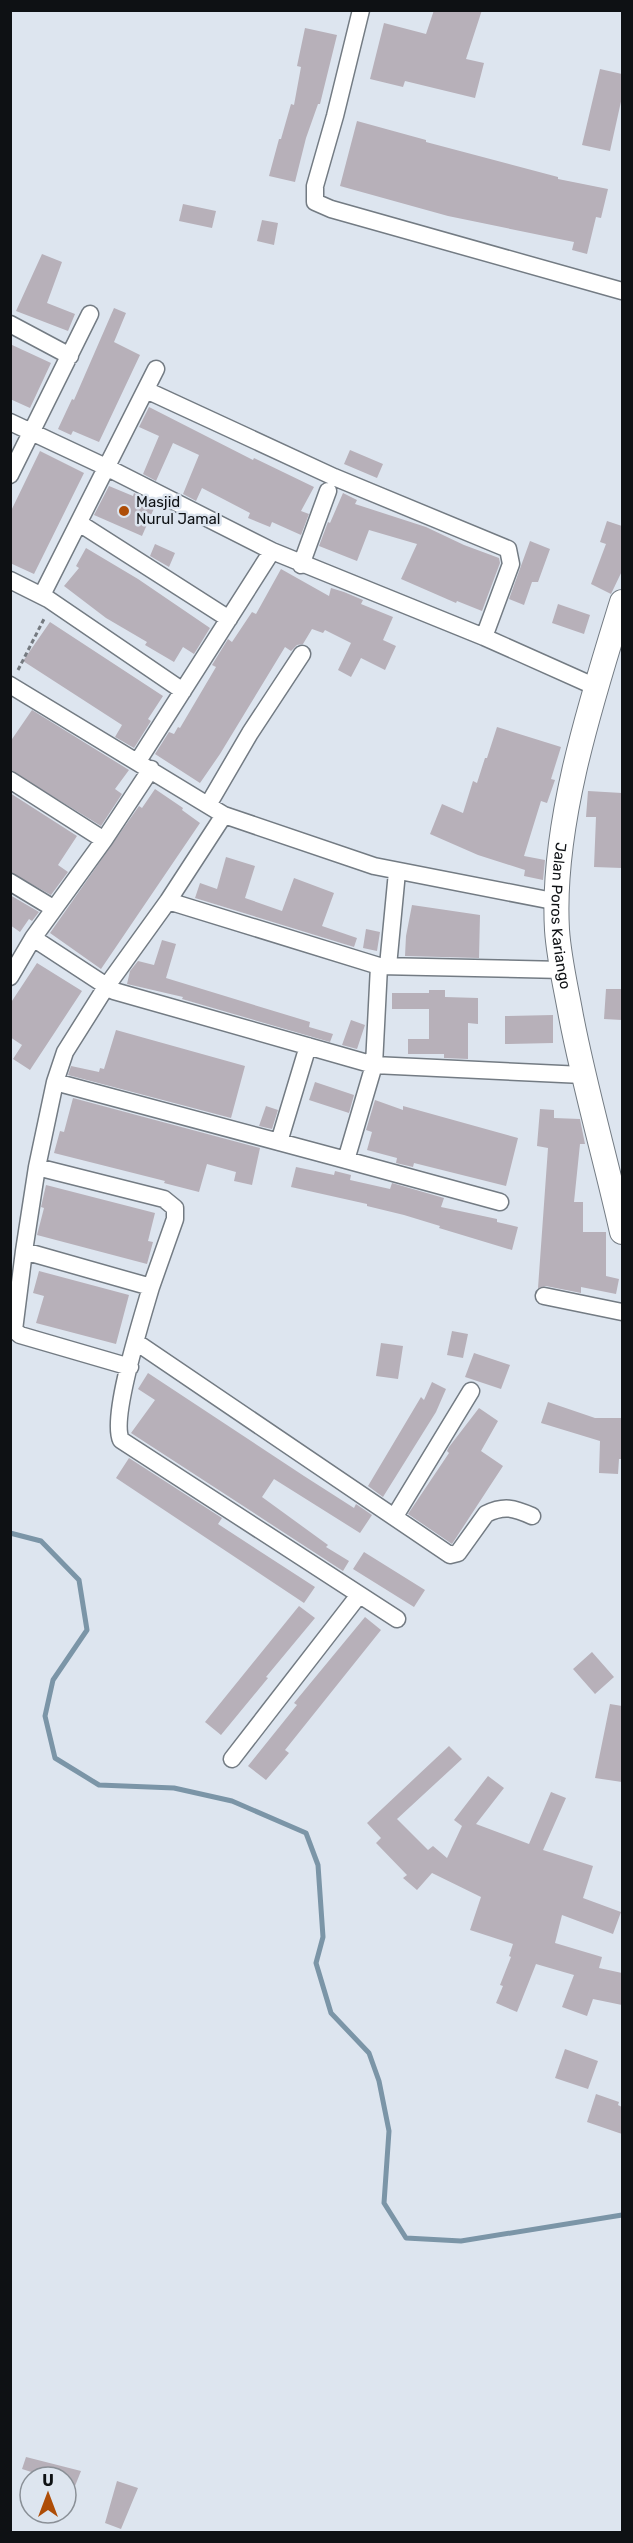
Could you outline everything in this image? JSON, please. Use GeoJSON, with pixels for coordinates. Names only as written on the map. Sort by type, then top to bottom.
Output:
{"type":"FeatureCollection","features":[{"type":"Feature","properties":{"kind":"main road","name":"Jalan Poros Kariango"},"geometry":{"type":"LineString","coordinates":[[622,602],[596,687],[562,832],[557,927],[583,1075],[622,1232]]}},
{"type":"Feature","properties":{"kind":"street"},"geometry":{"type":"LineString","coordinates":[[361,10],[315,186],[315,202],[331,209],[622,291]]}},
{"type":"Feature","properties":{"kind":"street"},"geometry":{"type":"LineString","coordinates":[[10,475],[90,314]]}},
{"type":"Feature","properties":{"kind":"street"},"geometry":{"type":"LineString","coordinates":[[10,324],[70,356]]}},
{"type":"Feature","properties":{"kind":"street"},"geometry":{"type":"LineString","coordinates":[[47,599],[79,523],[156,369]]}},
{"type":"Feature","properties":{"kind":"street"},"geometry":{"type":"LineString","coordinates":[[146,390],[334,477],[508,549],[511,564],[484,637]]}},
{"type":"Feature","properties":{"kind":"street"},"geometry":{"type":"LineString","coordinates":[[10,422],[108,468],[301,565],[484,637],[596,687]]}},
{"type":"Feature","properties":{"kind":"street"},"geometry":{"type":"LineString","coordinates":[[301,565],[328,491]]}},
{"type":"Feature","properties":{"kind":"street"},"geometry":{"type":"LineString","coordinates":[[79,523],[229,619]]}},
{"type":"Feature","properties":{"kind":"street"},"geometry":{"type":"LineString","coordinates":[[10,977],[53,908],[104,840],[183,691],[272,551]]}},
{"type":"Feature","properties":{"kind":"street"},"geometry":{"type":"LineString","coordinates":[[10,580],[47,599],[183,691]]}},
{"type":"Feature","properties":{"kind":"street"},"geometry":{"type":"LineString","coordinates":[[208,805],[250,733],[302,654]]}},
{"type":"Feature","properties":{"kind":"street"},"geometry":{"type":"LineString","coordinates":[[13,680],[224,815],[397,872],[558,902]]}},
{"type":"Feature","properties":{"kind":"street"},"geometry":{"type":"LineString","coordinates":[[10,780],[104,840]]}},
{"type":"Feature","properties":{"kind":"street"},"geometry":{"type":"LineString","coordinates":[[130,1367],[20,1335],[14,1330],[37,1167],[55,1082],[70,1041],[168,901],[224,815]]}},
{"type":"Feature","properties":{"kind":"street"},"geometry":{"type":"LineString","coordinates":[[346,1160],[374,1065],[383,966],[397,872]]}},
{"type":"Feature","properties":{"kind":"street"},"geometry":{"type":"LineString","coordinates":[[10,882],[53,908]]}},
{"type":"Feature","properties":{"kind":"street"},"geometry":{"type":"LineString","coordinates":[[168,901],[383,966],[563,970]]}},
{"type":"Feature","properties":{"kind":"street"},"geometry":{"type":"LineString","coordinates":[[33,938],[106,987],[169,1008],[374,1065],[583,1075]]}},
{"type":"Feature","properties":{"kind":"street"},"geometry":{"type":"LineString","coordinates":[[279,1142],[308,1046]]}},
{"type":"Feature","properties":{"kind":"street"},"geometry":{"type":"LineString","coordinates":[[55,1082],[501,1202]]}},
{"type":"Feature","properties":{"kind":"street"},"geometry":{"type":"LineString","coordinates":[[37,1167],[164,1199],[175,1208],[175,1219],[151,1287],[130,1367],[118,1424],[119,1436],[123,1443],[397,1619]]}},
{"type":"Feature","properties":{"kind":"street"},"geometry":{"type":"LineString","coordinates":[[24,1251],[151,1287]]}},
{"type":"Feature","properties":{"kind":"street"},"geometry":{"type":"LineString","coordinates":[[544,1296],[622,1312]]}},
{"type":"Feature","properties":{"kind":"street"},"geometry":{"type":"LineString","coordinates":[[136,1342],[453,1555],[458,1553],[486,1514],[512,1507],[532,1516]]}},
{"type":"Feature","properties":{"kind":"street"},"geometry":{"type":"LineString","coordinates":[[395,1516],[471,1391]]}},
{"type":"Feature","properties":{"kind":"street"},"geometry":{"type":"LineString","coordinates":[[232,1759],[359,1595]]}},
{"type":"Feature","properties":{"kind":"path"},"geometry":{"type":"LineString","coordinates":[[13,680],[47,599]]}},
{"type":"Feature","properties":{"kind":"building"},"geometry":{"type":"Polygon","coordinates":[[[434,10],[482,10],[466,59],[484,63],[475,98],[405,81],[403,87],[370,79],[384,23],[426,34],[434,10]]]}},
{"type":"Feature","properties":{"kind":"building"},"geometry":{"type":"Polygon","coordinates":[[[305,28],[337,35],[320,104],[318,104],[306,138],[295,182],[269,176],[291,104],[294,105],[301,67],[297,66],[305,28]]]}},
{"type":"Feature","properties":{"kind":"building"},"geometry":{"type":"Polygon","coordinates":[[[600,69],[622,74],[622,97],[610,151],[582,145],[600,69]]]}},
{"type":"Feature","properties":{"kind":"building"},"geometry":{"type":"Polygon","coordinates":[[[357,121],[558,177],[558,179],[608,189],[601,218],[596,217],[587,254],[572,250],[574,242],[448,216],[340,186],[357,121]]]}},
{"type":"Feature","properties":{"kind":"building"},"geometry":{"type":"Polygon","coordinates":[[[183,204],[216,211],[212,228],[179,221],[183,204]]]}},
{"type":"Feature","properties":{"kind":"building"},"geometry":{"type":"Polygon","coordinates":[[[262,220],[278,223],[274,245],[257,241],[262,220]]]}},
{"type":"Feature","properties":{"kind":"building"},"geometry":{"type":"Polygon","coordinates":[[[42,254],[62,262],[47,303],[75,314],[68,331],[16,311],[42,254]]]}},
{"type":"Feature","properties":{"kind":"building"},"geometry":{"type":"Polygon","coordinates":[[[114,308],[126,313],[114,342],[140,355],[99,442],[73,431],[71,435],[58,429],[72,399],[74,400],[114,308]]]}},
{"type":"Feature","properties":{"kind":"building"},"geometry":{"type":"Polygon","coordinates":[[[10,344],[51,363],[30,408],[10,399],[10,344]]]}},
{"type":"Feature","properties":{"kind":"building"},"geometry":{"type":"Polygon","coordinates":[[[149,407],[253,460],[254,458],[314,487],[301,511],[309,514],[301,535],[272,522],[270,527],[248,518],[250,513],[202,488],[196,501],[183,494],[199,455],[173,443],[156,481],[143,474],[159,436],[139,427],[149,407]]]}},
{"type":"Feature","properties":{"kind":"building"},"geometry":{"type":"Polygon","coordinates":[[[350,450],[383,464],[377,478],[344,464],[350,450]]]}},
{"type":"Feature","properties":{"kind":"building"},"geometry":{"type":"Polygon","coordinates":[[[40,451],[84,473],[34,574],[10,563],[10,513],[40,451]]]}},
{"type":"Feature","properties":{"kind":"building","name":"Masjid Nurul Jamal"},"geometry":{"type":"Polygon","coordinates":[[[109,486],[133,496],[134,493],[155,506],[142,536],[94,515],[109,486]]]}},
{"type":"Feature","properties":{"kind":"building"},"geometry":{"type":"Polygon","coordinates":[[[343,493],[357,500],[355,504],[426,527],[499,558],[500,563],[482,611],[457,601],[456,603],[401,579],[417,544],[369,530],[357,561],[319,546],[343,493]]]}},
{"type":"Feature","properties":{"kind":"building"},"geometry":{"type":"Polygon","coordinates":[[[607,521],[622,526],[622,571],[611,594],[591,584],[606,544],[600,542],[607,521]]]}},
{"type":"Feature","properties":{"kind":"building"},"geometry":{"type":"Polygon","coordinates":[[[530,541],[550,549],[538,582],[532,582],[524,605],[509,599],[530,541]]]}},
{"type":"Feature","properties":{"kind":"building"},"geometry":{"type":"Polygon","coordinates":[[[155,544],[175,553],[169,567],[150,556],[155,544]]]}},
{"type":"Feature","properties":{"kind":"building"},"geometry":{"type":"Polygon","coordinates":[[[86,548],[138,579],[210,628],[194,654],[183,647],[174,662],[145,645],[147,642],[106,618],[64,586],[79,568],[76,566],[86,548]]]}},
{"type":"Feature","properties":{"kind":"building"},"geometry":{"type":"Polygon","coordinates":[[[281,569],[329,596],[331,588],[344,592],[363,600],[361,604],[393,617],[383,640],[396,646],[385,670],[361,658],[351,677],[338,670],[351,643],[325,630],[323,633],[312,629],[303,644],[297,645],[291,651],[285,647],[200,783],[155,754],[169,732],[174,734],[178,727],[180,728],[216,667],[212,665],[228,639],[232,642],[252,612],[256,614],[281,569]]]}},
{"type":"Feature","properties":{"kind":"building"},"geometry":{"type":"Polygon","coordinates":[[[558,604],[590,615],[584,634],[552,623],[558,604]]]}},
{"type":"Feature","properties":{"kind":"building"},"geometry":{"type":"Polygon","coordinates":[[[50,622],[163,696],[148,719],[151,721],[134,748],[115,737],[122,725],[23,661],[50,622]]]}},
{"type":"Feature","properties":{"kind":"building"},"geometry":{"type":"Polygon","coordinates":[[[32,710],[129,770],[115,789],[122,794],[101,826],[10,770],[10,742],[32,710]]]}},
{"type":"Feature","properties":{"kind":"building"},"geometry":{"type":"Polygon","coordinates":[[[497,727],[561,747],[551,779],[555,780],[547,803],[541,801],[524,856],[545,860],[543,880],[524,876],[525,870],[478,855],[430,834],[442,804],[463,813],[473,781],[477,783],[497,727]]]}},
{"type":"Feature","properties":{"kind":"building"},"geometry":{"type":"Polygon","coordinates":[[[155,789],[200,823],[101,969],[50,933],[139,806],[142,808],[155,789]]]}},
{"type":"Feature","properties":{"kind":"building"},"geometry":{"type":"Polygon","coordinates":[[[588,791],[622,793],[622,868],[594,867],[596,817],[586,817],[588,791]]]}},
{"type":"Feature","properties":{"kind":"building"},"geometry":{"type":"Polygon","coordinates":[[[10,793],[77,836],[58,865],[68,872],[51,895],[10,872],[10,793]]]}},
{"type":"Feature","properties":{"kind":"building"},"geometry":{"type":"Polygon","coordinates":[[[226,857],[255,866],[245,898],[282,911],[294,878],[334,893],[322,926],[357,938],[354,947],[195,898],[200,883],[217,889],[226,857]]]}},
{"type":"Feature","properties":{"kind":"building"},"geometry":{"type":"Polygon","coordinates":[[[10,895],[39,912],[32,921],[29,919],[20,932],[10,925],[10,895]]]}},
{"type":"Feature","properties":{"kind":"building"},"geometry":{"type":"Polygon","coordinates":[[[412,905],[480,915],[479,958],[405,956],[412,905]]]}},
{"type":"Feature","properties":{"kind":"building"},"geometry":{"type":"Polygon","coordinates":[[[366,929],[380,932],[377,951],[363,948],[366,929]]]}},
{"type":"Feature","properties":{"kind":"building"},"geometry":{"type":"Polygon","coordinates":[[[162,940],[176,944],[166,978],[310,1022],[309,1027],[333,1034],[330,1042],[182,999],[183,997],[127,984],[130,971],[138,961],[154,965],[162,940]]]}},
{"type":"Feature","properties":{"kind":"building"},"geometry":{"type":"Polygon","coordinates":[[[37,963],[82,991],[30,1070],[13,1059],[22,1045],[10,1037],[10,1004],[37,963]]]}},
{"type":"Feature","properties":{"kind":"building"},"geometry":{"type":"Polygon","coordinates":[[[606,989],[622,989],[622,1020],[604,1019],[606,989]]]}},
{"type":"Feature","properties":{"kind":"building"},"geometry":{"type":"Polygon","coordinates":[[[429,990],[445,990],[445,997],[478,998],[478,1024],[468,1023],[468,1059],[444,1058],[444,1054],[408,1054],[408,1039],[429,1039],[429,1009],[392,1009],[392,993],[429,993],[429,990]]]}},
{"type":"Feature","properties":{"kind":"building"},"geometry":{"type":"Polygon","coordinates":[[[553,1015],[553,1043],[505,1044],[505,1016],[553,1015]]]}},
{"type":"Feature","properties":{"kind":"building"},"geometry":{"type":"Polygon","coordinates":[[[351,1020],[365,1025],[357,1049],[342,1045],[351,1020]]]}},
{"type":"Feature","properties":{"kind":"building"},"geometry":{"type":"Polygon","coordinates":[[[116,1030],[245,1066],[231,1118],[68,1075],[71,1066],[99,1072],[100,1068],[104,1069],[116,1030]]]}},
{"type":"Feature","properties":{"kind":"building"},"geometry":{"type":"Polygon","coordinates":[[[315,1082],[354,1095],[349,1113],[309,1100],[315,1082]]]}},
{"type":"Feature","properties":{"kind":"building"},"geometry":{"type":"Polygon","coordinates":[[[73,1098],[260,1148],[252,1185],[234,1181],[236,1172],[207,1164],[199,1192],[54,1153],[60,1131],[64,1132],[73,1098]]]}},
{"type":"Feature","properties":{"kind":"building"},"geometry":{"type":"Polygon","coordinates":[[[375,1100],[403,1110],[403,1106],[518,1138],[506,1186],[414,1163],[413,1167],[396,1163],[397,1158],[367,1150],[372,1132],[366,1130],[375,1100]]]}},
{"type":"Feature","properties":{"kind":"building"},"geometry":{"type":"Polygon","coordinates":[[[266,1106],[278,1110],[272,1129],[259,1126],[266,1106]]]}},
{"type":"Feature","properties":{"kind":"building"},"geometry":{"type":"Polygon","coordinates":[[[540,1109],[554,1110],[554,1118],[580,1119],[585,1144],[580,1144],[574,1202],[583,1202],[583,1232],[606,1232],[606,1276],[619,1279],[616,1294],[581,1287],[581,1293],[546,1286],[538,1288],[548,1148],[537,1146],[540,1109]]]}},
{"type":"Feature","properties":{"kind":"building"},"geometry":{"type":"Polygon","coordinates":[[[296,1167],[334,1175],[335,1171],[351,1175],[350,1180],[390,1189],[392,1183],[444,1198],[441,1207],[497,1219],[497,1222],[518,1227],[512,1250],[404,1215],[367,1206],[367,1204],[291,1187],[296,1167]]]}},
{"type":"Feature","properties":{"kind":"building"},"geometry":{"type":"Polygon","coordinates":[[[46,1185],[155,1213],[148,1241],[153,1242],[147,1264],[37,1235],[44,1208],[41,1207],[46,1185]]]}},
{"type":"Feature","properties":{"kind":"building"},"geometry":{"type":"Polygon","coordinates":[[[39,1271],[129,1295],[116,1344],[36,1323],[44,1296],[33,1293],[39,1271]]]}},
{"type":"Feature","properties":{"kind":"building"},"geometry":{"type":"Polygon","coordinates":[[[452,1331],[468,1334],[463,1358],[447,1355],[452,1331]]]}},
{"type":"Feature","properties":{"kind":"building"},"geometry":{"type":"Polygon","coordinates":[[[381,1343],[403,1346],[398,1379],[376,1376],[381,1343]]]}},
{"type":"Feature","properties":{"kind":"building"},"geometry":{"type":"Polygon","coordinates":[[[474,1353],[510,1365],[501,1389],[465,1377],[474,1353]]]}},
{"type":"Feature","properties":{"kind":"building"},"geometry":{"type":"Polygon","coordinates":[[[148,1373],[354,1508],[356,1504],[372,1515],[360,1533],[274,1479],[262,1497],[328,1545],[326,1547],[349,1561],[343,1571],[131,1433],[155,1400],[138,1389],[148,1373]]]}},
{"type":"Feature","properties":{"kind":"building"},"geometry":{"type":"Polygon","coordinates":[[[432,1382],[446,1389],[436,1412],[383,1497],[368,1486],[421,1397],[424,1400],[432,1382]]]}},
{"type":"Feature","properties":{"kind":"building"},"geometry":{"type":"Polygon","coordinates":[[[548,1402],[595,1418],[622,1418],[622,1459],[619,1459],[618,1474],[599,1473],[600,1441],[541,1423],[548,1402]]]}},
{"type":"Feature","properties":{"kind":"building"},"geometry":{"type":"Polygon","coordinates":[[[479,1408],[498,1421],[481,1451],[503,1466],[452,1544],[408,1514],[449,1453],[447,1451],[449,1447],[479,1408]]]}},
{"type":"Feature","properties":{"kind":"building"},"geometry":{"type":"Polygon","coordinates":[[[129,1458],[222,1518],[218,1524],[315,1587],[304,1603],[116,1478],[129,1458]]]}},
{"type":"Feature","properties":{"kind":"building"},"geometry":{"type":"Polygon","coordinates":[[[364,1552],[425,1590],[414,1607],[353,1569],[364,1552]]]}},
{"type":"Feature","properties":{"kind":"building"},"geometry":{"type":"Polygon","coordinates":[[[299,1606],[315,1618],[221,1735],[205,1722],[299,1606]]]}},
{"type":"Feature","properties":{"kind":"building"},"geometry":{"type":"Polygon","coordinates":[[[365,1617],[381,1630],[285,1750],[289,1753],[266,1780],[248,1766],[297,1705],[294,1703],[365,1617]]]}},
{"type":"Feature","properties":{"kind":"building"},"geometry":{"type":"Polygon","coordinates":[[[592,1652],[614,1677],[595,1694],[573,1669],[592,1652]]]}},
{"type":"Feature","properties":{"kind":"building"},"geometry":{"type":"Polygon","coordinates":[[[610,1704],[622,1706],[622,1782],[595,1778],[610,1704]]]}},
{"type":"Feature","properties":{"kind":"building"},"geometry":{"type":"Polygon","coordinates":[[[449,1746],[462,1759],[397,1819],[428,1850],[433,1846],[447,1858],[462,1826],[454,1820],[488,1776],[504,1788],[476,1824],[529,1844],[551,1792],[566,1798],[543,1850],[593,1866],[583,1898],[621,1912],[613,1934],[562,1915],[555,1943],[602,1957],[599,1968],[622,1973],[622,2005],[593,1999],[587,2016],[562,2007],[574,1975],[536,1964],[517,2012],[496,2003],[503,1986],[500,1985],[511,1957],[509,1956],[513,1944],[470,1930],[481,1897],[432,1873],[417,1890],[403,1878],[407,1875],[376,1843],[381,1838],[367,1823],[449,1746]]]}},
{"type":"Feature","properties":{"kind":"building"},"geometry":{"type":"Polygon","coordinates":[[[565,2049],[598,2061],[588,2089],[555,2078],[565,2049]]]}},
{"type":"Feature","properties":{"kind":"building"},"geometry":{"type":"Polygon","coordinates":[[[596,2094],[619,2102],[618,2105],[622,2107],[622,2134],[587,2122],[596,2094]]]}},
{"type":"Feature","properties":{"kind":"building"},"geometry":{"type":"Polygon","coordinates":[[[26,2457],[57,2465],[23,2465],[26,2457]]]}},
{"type":"Feature","properties":{"kind":"building"},"geometry":{"type":"Polygon","coordinates":[[[117,2481],[138,2488],[121,2529],[105,2523],[117,2481]]]}},
{"type":"Feature","properties":{"kind":"waterway"},"geometry":{"type":"LineString","coordinates":[[10,1533],[41,1541],[79,1580],[87,1630],[53,1680],[45,1716],[55,1758],[99,1785],[174,1788],[232,1801],[306,1833],[318,1865],[323,1937],[316,1963],[331,2013],[369,2053],[379,2081],[389,2131],[384,2203],[406,2238],[461,2241],[622,2215]]}},
{"type":"Feature","properties":{"kind":"place","name":"Masjid Nurul Jamal"},"geometry":{"type":"Point","coordinates":[124,511]}}]}
